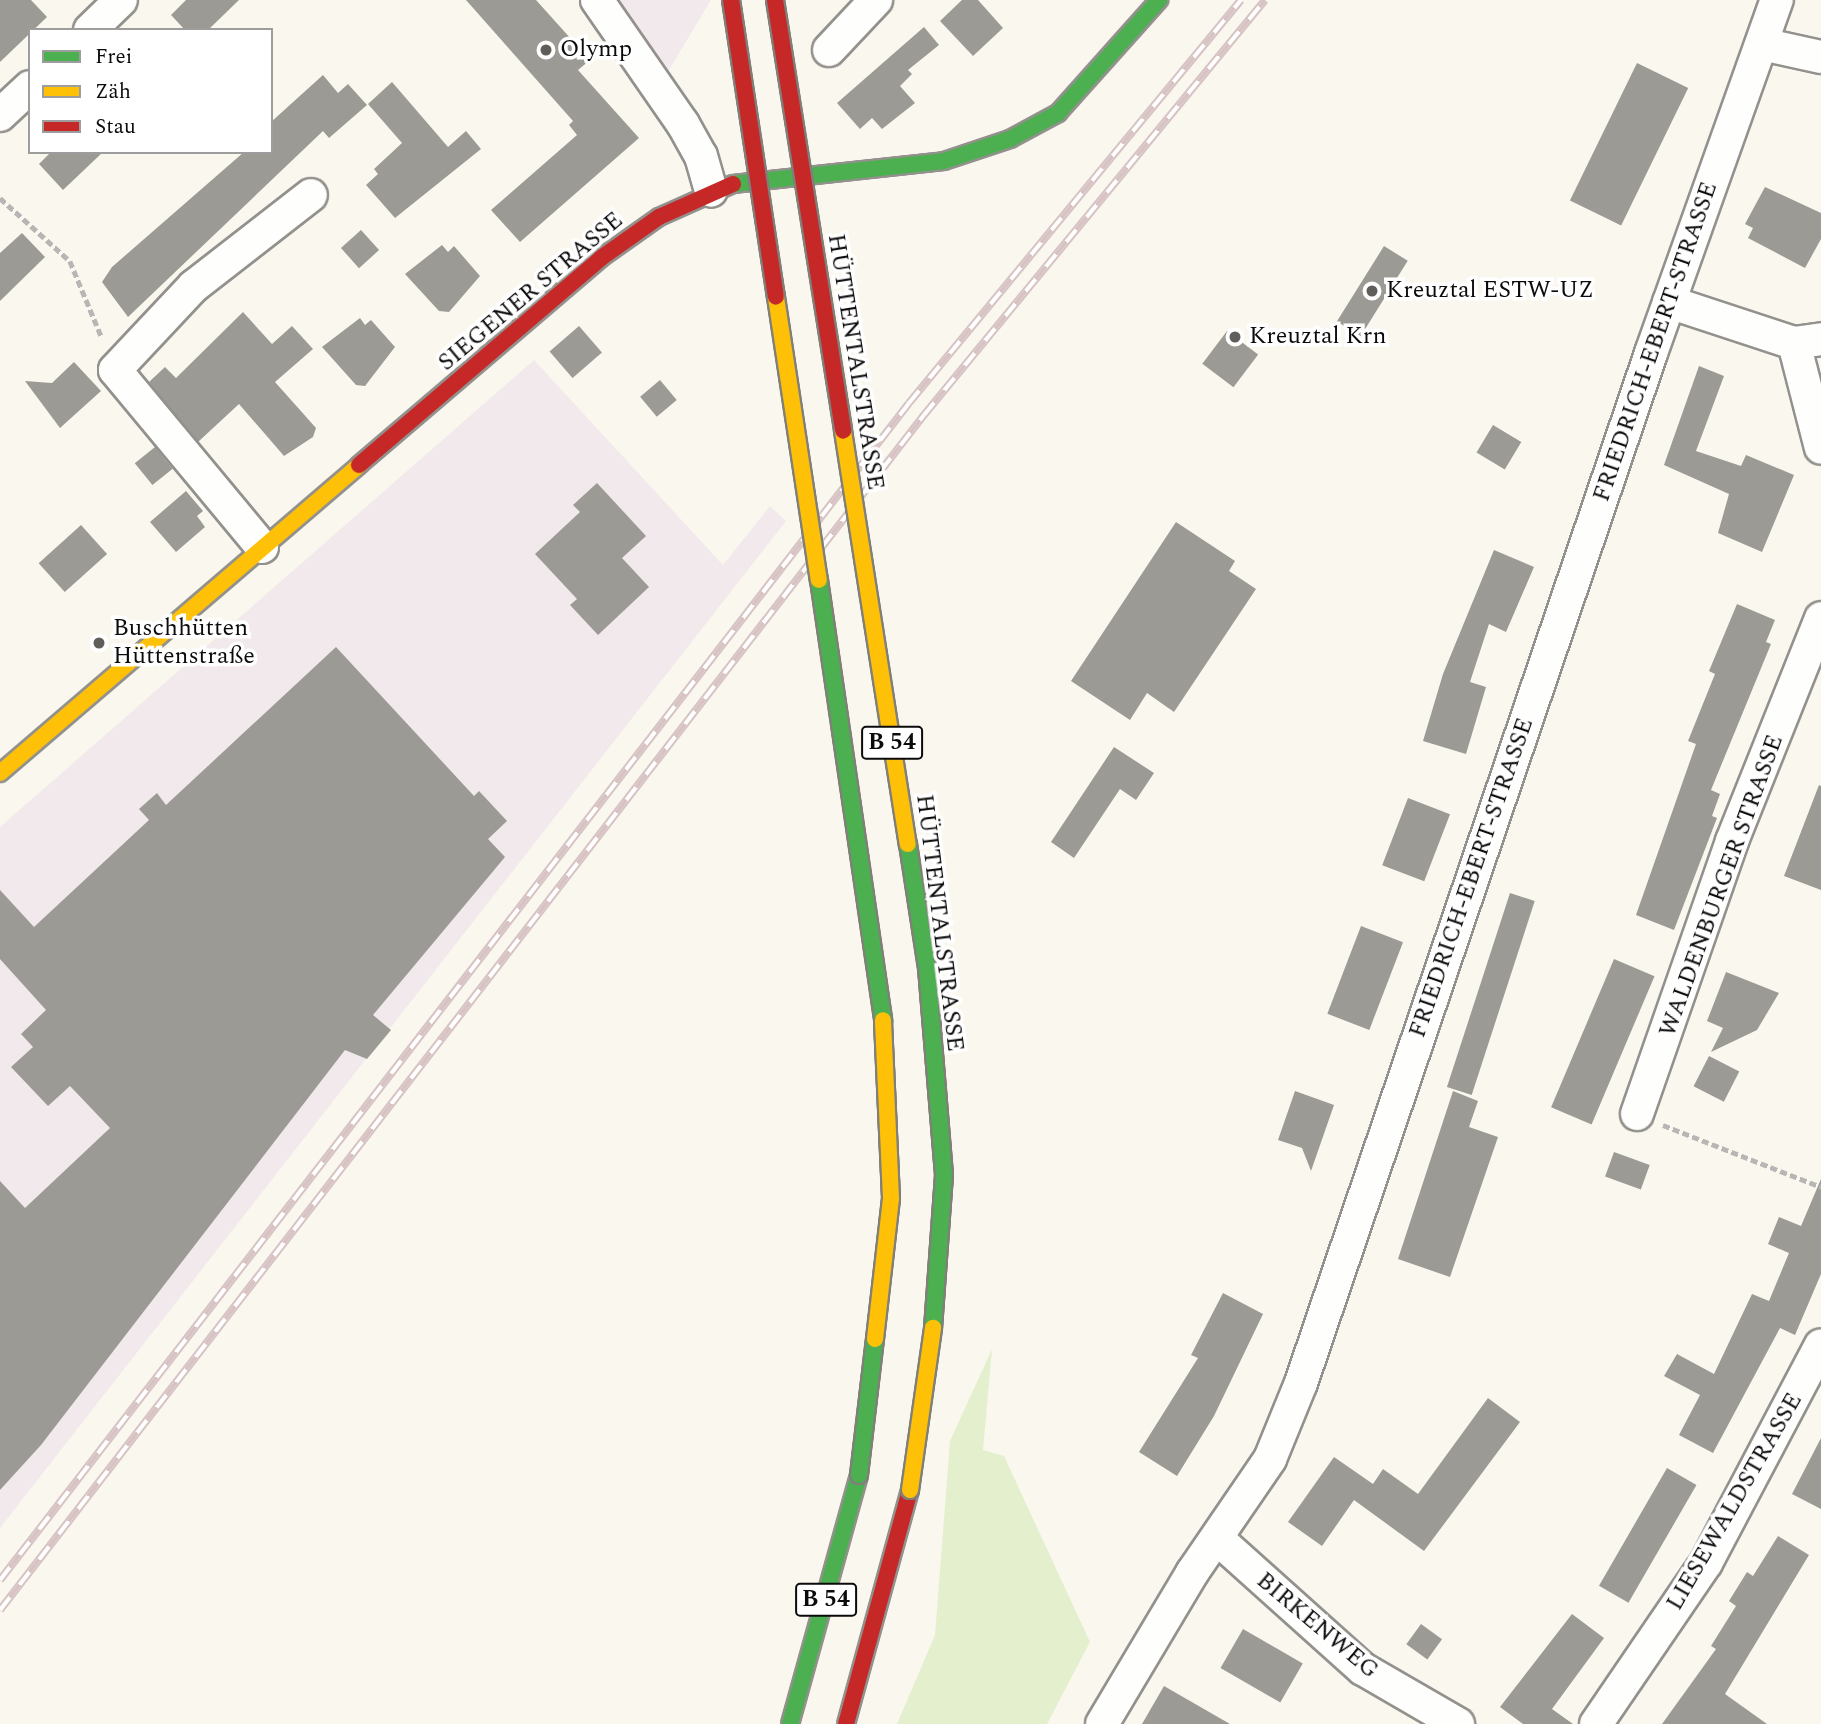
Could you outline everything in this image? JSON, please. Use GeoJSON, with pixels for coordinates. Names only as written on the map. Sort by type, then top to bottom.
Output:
{"type":"FeatureCollection","features":[{"type":"Feature","properties":{"kind":"main road","name":"B 54"},"geometry":{"type":"LineString","coordinates":[[731,0],[882,992],[891,1198],[859,1475],[790,1724]]}},
{"type":"Feature","properties":{"kind":"main road","name":"HÜTTENTALSTRASSE"},"geometry":{"type":"LineString","coordinates":[[775,0],[927,968],[944,1175],[932,1347],[910,1490],[846,1724]]}},
{"type":"Feature","properties":{"kind":"main road","name":"SIEGENER STRASSE"},"geometry":{"type":"LineString","coordinates":[[0,773],[601,258],[659,217],[711,191],[770,176],[944,161],[1010,139],[1058,113],[1159,0]]}},
{"type":"Feature","properties":{"kind":"street"},"geometry":{"type":"LineString","coordinates":[[92,28],[121,0]]}},
{"type":"Feature","properties":{"kind":"street"},"geometry":{"type":"LineString","coordinates":[[597,0],[683,124],[701,156],[711,191]]}},
{"type":"Feature","properties":{"kind":"street"},"geometry":{"type":"LineString","coordinates":[[830,50],[876,0]]}},
{"type":"Feature","properties":{"kind":"street","name":"FRIEDRICH-EBERT-STRASSE"},"geometry":{"type":"LineString","coordinates":[[1102,1724],[1192,1573],[1219,1540],[1270,1459],[1301,1383],[1670,302],[1777,0]]}},
{"type":"Feature","properties":{"kind":"street"},"geometry":{"type":"LineString","coordinates":[[1762,44],[1821,57]]}},
{"type":"Feature","properties":{"kind":"street"},"geometry":{"type":"LineString","coordinates":[[0,115],[28,88]]}},
{"type":"Feature","properties":{"kind":"street"},"geometry":{"type":"LineString","coordinates":[[262,547],[115,370],[194,286],[311,195]]}},
{"type":"Feature","properties":{"kind":"street"},"geometry":{"type":"LineString","coordinates":[[1670,302],[1807,341],[1821,448]]}},
{"type":"Feature","properties":{"kind":"street","name":"WALDENBURGER STRASSE"},"geometry":{"type":"LineString","coordinates":[[1637,1114],[1732,841],[1821,618]]}},
{"type":"Feature","properties":{"kind":"street","name":"LIESEWALDSTRASSE"},"geometry":{"type":"LineString","coordinates":[[1596,1724],[1706,1563],[1821,1345]]}},
{"type":"Feature","properties":{"kind":"street","name":"BIRKENWEG"},"geometry":{"type":"LineString","coordinates":[[1219,1540],[1363,1669],[1458,1724]]}},
{"type":"Feature","properties":{"kind":"path"},"geometry":{"type":"LineString","coordinates":[[0,198],[70,261],[115,370]]}},
{"type":"Feature","properties":{"kind":"path"},"geometry":{"type":"LineString","coordinates":[[1637,1114],[1821,1187]]}},
{"type":"Feature","properties":{"kind":"shaded area"},"geometry":{"type":"Polygon","coordinates":[[[617,0],[711,0],[666,75],[617,0]]]}},
{"type":"Feature","properties":{"kind":"shaded area"},"geometry":{"type":"Polygon","coordinates":[[[534,360],[723,565],[770,506],[786,521],[0,1528],[0,827],[534,360]]]}},
{"type":"Feature","properties":{"kind":"green space"},"geometry":{"type":"Polygon","coordinates":[[[992,1349],[983,1450],[1004,1456],[1090,1642],[1047,1724],[897,1724],[935,1635],[950,1441],[992,1349]]]}},
{"type":"Feature","properties":{"kind":"building"},"geometry":{"type":"Polygon","coordinates":[[[0,0],[31,0],[47,17],[36,28],[28,28],[28,35],[0,62],[0,0]]]}},
{"type":"Feature","properties":{"kind":"building"},"geometry":{"type":"Polygon","coordinates":[[[186,0],[239,0],[210,28],[183,28],[171,15],[186,0]]]}},
{"type":"Feature","properties":{"kind":"building"},"geometry":{"type":"Polygon","coordinates":[[[466,0],[536,0],[590,60],[578,70],[639,138],[520,242],[491,210],[577,135],[569,125],[573,121],[466,0]]]}},
{"type":"Feature","properties":{"kind":"building"},"geometry":{"type":"Polygon","coordinates":[[[962,0],[978,0],[1003,28],[973,56],[940,21],[962,0]]]}},
{"type":"Feature","properties":{"kind":"building"},"geometry":{"type":"Polygon","coordinates":[[[924,27],[939,45],[908,70],[912,74],[900,86],[915,103],[882,129],[872,118],[860,129],[837,103],[924,27]]]}},
{"type":"Feature","properties":{"kind":"building"},"geometry":{"type":"Polygon","coordinates":[[[1637,63],[1688,88],[1621,226],[1570,201],[1637,63]]]}},
{"type":"Feature","properties":{"kind":"building"},"geometry":{"type":"Polygon","coordinates":[[[323,75],[338,93],[348,84],[367,105],[329,138],[323,131],[128,317],[102,282],[112,267],[242,154],[273,154],[273,120],[323,75]]]}},
{"type":"Feature","properties":{"kind":"building"},"geometry":{"type":"Polygon","coordinates":[[[392,82],[448,147],[466,131],[481,149],[395,218],[366,185],[378,174],[374,169],[402,143],[368,104],[392,82]]]}},
{"type":"Feature","properties":{"kind":"building"},"geometry":{"type":"Polygon","coordinates":[[[49,154],[101,154],[63,190],[39,164],[49,154]]]}},
{"type":"Feature","properties":{"kind":"building"},"geometry":{"type":"Polygon","coordinates":[[[1765,187],[1821,213],[1821,239],[1805,268],[1748,238],[1753,228],[1745,224],[1765,187]]]}},
{"type":"Feature","properties":{"kind":"building"},"geometry":{"type":"Polygon","coordinates":[[[361,230],[379,250],[359,268],[341,248],[361,230]]]}},
{"type":"Feature","properties":{"kind":"building"},"geometry":{"type":"Polygon","coordinates":[[[22,233],[45,257],[0,301],[0,253],[22,233]]]}},
{"type":"Feature","properties":{"kind":"building"},"geometry":{"type":"Polygon","coordinates":[[[442,245],[448,252],[454,246],[480,276],[449,312],[439,311],[405,274],[442,245]]]}},
{"type":"Feature","properties":{"kind":"building","name":"Kreuztal ESTW-UZ"},"geometry":{"type":"Polygon","coordinates":[[[1384,246],[1408,261],[1361,336],[1337,321],[1384,246]]]}},
{"type":"Feature","properties":{"kind":"building"},"geometry":{"type":"Polygon","coordinates":[[[243,312],[272,344],[292,326],[313,349],[275,382],[316,428],[313,437],[284,456],[239,404],[198,442],[149,382],[165,367],[176,378],[243,312]]]}},
{"type":"Feature","properties":{"kind":"building"},"geometry":{"type":"Polygon","coordinates":[[[360,318],[365,325],[371,320],[395,347],[365,386],[356,385],[322,347],[360,318]]]}},
{"type":"Feature","properties":{"kind":"building"},"geometry":{"type":"Polygon","coordinates":[[[579,326],[602,352],[573,378],[550,352],[579,326]]]}},
{"type":"Feature","properties":{"kind":"building"},"geometry":{"type":"Polygon","coordinates":[[[1227,331],[1258,354],[1233,387],[1202,364],[1227,331]]]}},
{"type":"Feature","properties":{"kind":"building"},"geometry":{"type":"Polygon","coordinates":[[[74,362],[101,391],[60,428],[25,381],[52,383],[74,362]]]}},
{"type":"Feature","properties":{"kind":"building"},"geometry":{"type":"Polygon","coordinates":[[[1699,366],[1724,376],[1696,451],[1741,466],[1746,455],[1794,475],[1762,552],[1718,533],[1729,494],[1664,465],[1699,366]]]}},
{"type":"Feature","properties":{"kind":"building"},"geometry":{"type":"Polygon","coordinates":[[[660,380],[677,400],[657,417],[640,397],[660,380]]]}},
{"type":"Feature","properties":{"kind":"building"},"geometry":{"type":"Polygon","coordinates":[[[1493,425],[1521,442],[1505,469],[1477,452],[1493,425]]]}},
{"type":"Feature","properties":{"kind":"building"},"geometry":{"type":"Polygon","coordinates":[[[155,447],[173,469],[152,485],[135,463],[155,447]]]}},
{"type":"Feature","properties":{"kind":"building"},"geometry":{"type":"Polygon","coordinates":[[[597,483],[646,536],[622,558],[649,587],[598,635],[570,605],[577,599],[535,554],[580,512],[573,505],[597,483]]]}},
{"type":"Feature","properties":{"kind":"building"},"geometry":{"type":"Polygon","coordinates":[[[186,491],[203,511],[197,516],[205,527],[176,552],[150,522],[186,491]]]}},
{"type":"Feature","properties":{"kind":"building"},"geometry":{"type":"Polygon","coordinates":[[[1176,522],[1235,561],[1229,571],[1256,589],[1174,712],[1147,693],[1130,720],[1071,681],[1176,522]]]}},
{"type":"Feature","properties":{"kind":"building"},"geometry":{"type":"Polygon","coordinates":[[[81,525],[107,554],[65,592],[39,563],[81,525]]]}},
{"type":"Feature","properties":{"kind":"building"},"geometry":{"type":"Polygon","coordinates":[[[1494,550],[1534,567],[1506,632],[1489,624],[1470,682],[1486,687],[1466,754],[1423,741],[1443,674],[1494,550]]]}},
{"type":"Feature","properties":{"kind":"building"},"geometry":{"type":"Polygon","coordinates":[[[1737,604],[1775,620],[1766,642],[1771,644],[1711,790],[1720,794],[1712,816],[1717,818],[1674,930],[1636,915],[1696,744],[1688,741],[1715,674],[1709,671],[1737,604]]]}},
{"type":"Feature","properties":{"kind":"building"},"geometry":{"type":"Polygon","coordinates":[[[336,647],[474,796],[479,791],[507,821],[488,839],[505,857],[373,1015],[391,1030],[367,1059],[345,1050],[41,1445],[0,1490],[0,1181],[25,1208],[110,1128],[70,1086],[48,1106],[11,1067],[33,1047],[21,1034],[46,1010],[0,959],[0,890],[34,927],[149,820],[139,809],[157,793],[166,805],[336,647]]]}},
{"type":"Feature","properties":{"kind":"building"},"geometry":{"type":"Polygon","coordinates":[[[1114,747],[1154,773],[1136,800],[1120,789],[1074,858],[1051,842],[1114,747]]]}},
{"type":"Feature","properties":{"kind":"building"},"geometry":{"type":"Polygon","coordinates":[[[1819,785],[1821,786],[1821,890],[1784,876],[1819,785]]]}},
{"type":"Feature","properties":{"kind":"building"},"geometry":{"type":"Polygon","coordinates":[[[1408,798],[1450,814],[1424,881],[1382,865],[1408,798]]]}},
{"type":"Feature","properties":{"kind":"building"},"geometry":{"type":"Polygon","coordinates":[[[1510,893],[1535,901],[1472,1095],[1447,1087],[1510,893]]]}},
{"type":"Feature","properties":{"kind":"building"},"geometry":{"type":"Polygon","coordinates":[[[1361,926],[1403,942],[1369,1030],[1327,1014],[1361,926]]]}},
{"type":"Feature","properties":{"kind":"building"},"geometry":{"type":"Polygon","coordinates":[[[1614,959],[1655,976],[1592,1124],[1551,1107],[1614,959]]]}},
{"type":"Feature","properties":{"kind":"building"},"geometry":{"type":"Polygon","coordinates":[[[1726,972],[1779,993],[1757,1030],[1711,1052],[1723,1028],[1707,1021],[1726,972]]]}},
{"type":"Feature","properties":{"kind":"building"},"geometry":{"type":"Polygon","coordinates":[[[1709,1056],[1739,1071],[1724,1102],[1694,1086],[1709,1056]]]}},
{"type":"Feature","properties":{"kind":"building"},"geometry":{"type":"Polygon","coordinates":[[[1295,1091],[1334,1105],[1311,1171],[1302,1148],[1278,1140],[1295,1091]]]}},
{"type":"Feature","properties":{"kind":"building"},"geometry":{"type":"Polygon","coordinates":[[[1453,1091],[1478,1101],[1469,1127],[1498,1137],[1450,1277],[1398,1259],[1453,1091]]]}},
{"type":"Feature","properties":{"kind":"building"},"geometry":{"type":"Polygon","coordinates":[[[1614,1152],[1650,1165],[1641,1189],[1605,1176],[1614,1152]]]}},
{"type":"Feature","properties":{"kind":"building"},"geometry":{"type":"Polygon","coordinates":[[[1821,1179],[1821,1274],[1795,1335],[1780,1328],[1713,1453],[1679,1435],[1700,1395],[1664,1376],[1677,1354],[1714,1374],[1752,1294],[1769,1301],[1789,1253],[1768,1244],[1779,1217],[1801,1226],[1821,1179]]]}},
{"type":"Feature","properties":{"kind":"building"},"geometry":{"type":"Polygon","coordinates":[[[1223,1293],[1263,1314],[1214,1416],[1177,1476],[1139,1452],[1198,1358],[1191,1355],[1223,1293]]]}},
{"type":"Feature","properties":{"kind":"building"},"geometry":{"type":"Polygon","coordinates":[[[1488,1398],[1520,1422],[1424,1551],[1354,1500],[1322,1546],[1288,1522],[1334,1457],[1373,1484],[1383,1469],[1418,1494],[1488,1398]]]}},
{"type":"Feature","properties":{"kind":"building"},"geometry":{"type":"Polygon","coordinates":[[[1821,1438],[1821,1509],[1792,1494],[1821,1438]]]}},
{"type":"Feature","properties":{"kind":"building"},"geometry":{"type":"Polygon","coordinates":[[[1667,1468],[1696,1485],[1628,1603],[1599,1586],[1667,1468]]]}},
{"type":"Feature","properties":{"kind":"building"},"geometry":{"type":"Polygon","coordinates":[[[1778,1536],[1809,1555],[1725,1694],[1767,1724],[1662,1724],[1716,1649],[1711,1646],[1736,1606],[1729,1601],[1747,1572],[1753,1576],[1778,1536]]]}},
{"type":"Feature","properties":{"kind":"building"},"geometry":{"type":"Polygon","coordinates":[[[1572,1614],[1604,1638],[1552,1709],[1573,1724],[1523,1724],[1500,1707],[1572,1614]]]}},
{"type":"Feature","properties":{"kind":"building"},"geometry":{"type":"Polygon","coordinates":[[[1421,1624],[1442,1639],[1427,1660],[1406,1644],[1421,1624]]]}},
{"type":"Feature","properties":{"kind":"building"},"geometry":{"type":"Polygon","coordinates":[[[1243,1629],[1303,1664],[1280,1702],[1220,1668],[1243,1629]]]}},
{"type":"Feature","properties":{"kind":"building"},"geometry":{"type":"Polygon","coordinates":[[[1164,1686],[1230,1724],[1142,1724],[1164,1686]]]}},
{"type":"Feature","properties":{"kind":"railway"},"geometry":{"type":"LineString","coordinates":[[0,1580],[909,403],[1241,0]]}},
{"type":"Feature","properties":{"kind":"railway"},"geometry":{"type":"LineString","coordinates":[[0,1610],[924,415],[1265,0]]}},
{"type":"Feature","properties":{"kind":"traffic: fast"},"geometry":{"type":"LineString","coordinates":[[733,184],[944,161],[1010,139],[1058,113],[1159,0]]}},
{"type":"Feature","properties":{"kind":"traffic: fast"},"geometry":{"type":"LineString","coordinates":[[819,580],[883,1020]]}},
{"type":"Feature","properties":{"kind":"traffic: fast"},"geometry":{"type":"LineString","coordinates":[[908,844],[927,968],[944,1175],[933,1328]]}},
{"type":"Feature","properties":{"kind":"traffic: fast"},"geometry":{"type":"LineString","coordinates":[[859,1475],[875,1339]]}},
{"type":"Feature","properties":{"kind":"traffic: fast"},"geometry":{"type":"LineString","coordinates":[[790,1724],[859,1475]]}},
{"type":"Feature","properties":{"kind":"traffic: slow"},"geometry":{"type":"LineString","coordinates":[[776,297],[819,580]]}},
{"type":"Feature","properties":{"kind":"traffic: slow"},"geometry":{"type":"LineString","coordinates":[[843,431],[908,844]]}},
{"type":"Feature","properties":{"kind":"traffic: slow"},"geometry":{"type":"LineString","coordinates":[[0,773],[359,465]]}},
{"type":"Feature","properties":{"kind":"traffic: slow"},"geometry":{"type":"LineString","coordinates":[[875,1339],[891,1198],[883,1020]]}},
{"type":"Feature","properties":{"kind":"traffic: slow"},"geometry":{"type":"LineString","coordinates":[[910,1490],[933,1328]]}},
{"type":"Feature","properties":{"kind":"traffic: jam"},"geometry":{"type":"LineString","coordinates":[[731,0],[776,297]]}},
{"type":"Feature","properties":{"kind":"traffic: jam"},"geometry":{"type":"LineString","coordinates":[[775,0],[843,431]]}},
{"type":"Feature","properties":{"kind":"traffic: jam"},"geometry":{"type":"LineString","coordinates":[[359,465],[601,258],[659,217],[733,184]]}},
{"type":"Feature","properties":{"kind":"traffic: jam"},"geometry":{"type":"LineString","coordinates":[[846,1724],[910,1490]]}},
{"type":"Feature","properties":{"kind":"place","name":"Olymp"},"geometry":{"type":"Point","coordinates":[546,50]}},
{"type":"Feature","properties":{"kind":"place","name":"Kreuztal ESTW-UZ"},"geometry":{"type":"Point","coordinates":[1372,291]}},
{"type":"Feature","properties":{"kind":"place","name":"Kreuztal Krn"},"geometry":{"type":"Point","coordinates":[1235,337]}},
{"type":"Feature","properties":{"kind":"place","name":"Buschhütten Hüttenstraße"},"geometry":{"type":"Point","coordinates":[99,643]}}]}
